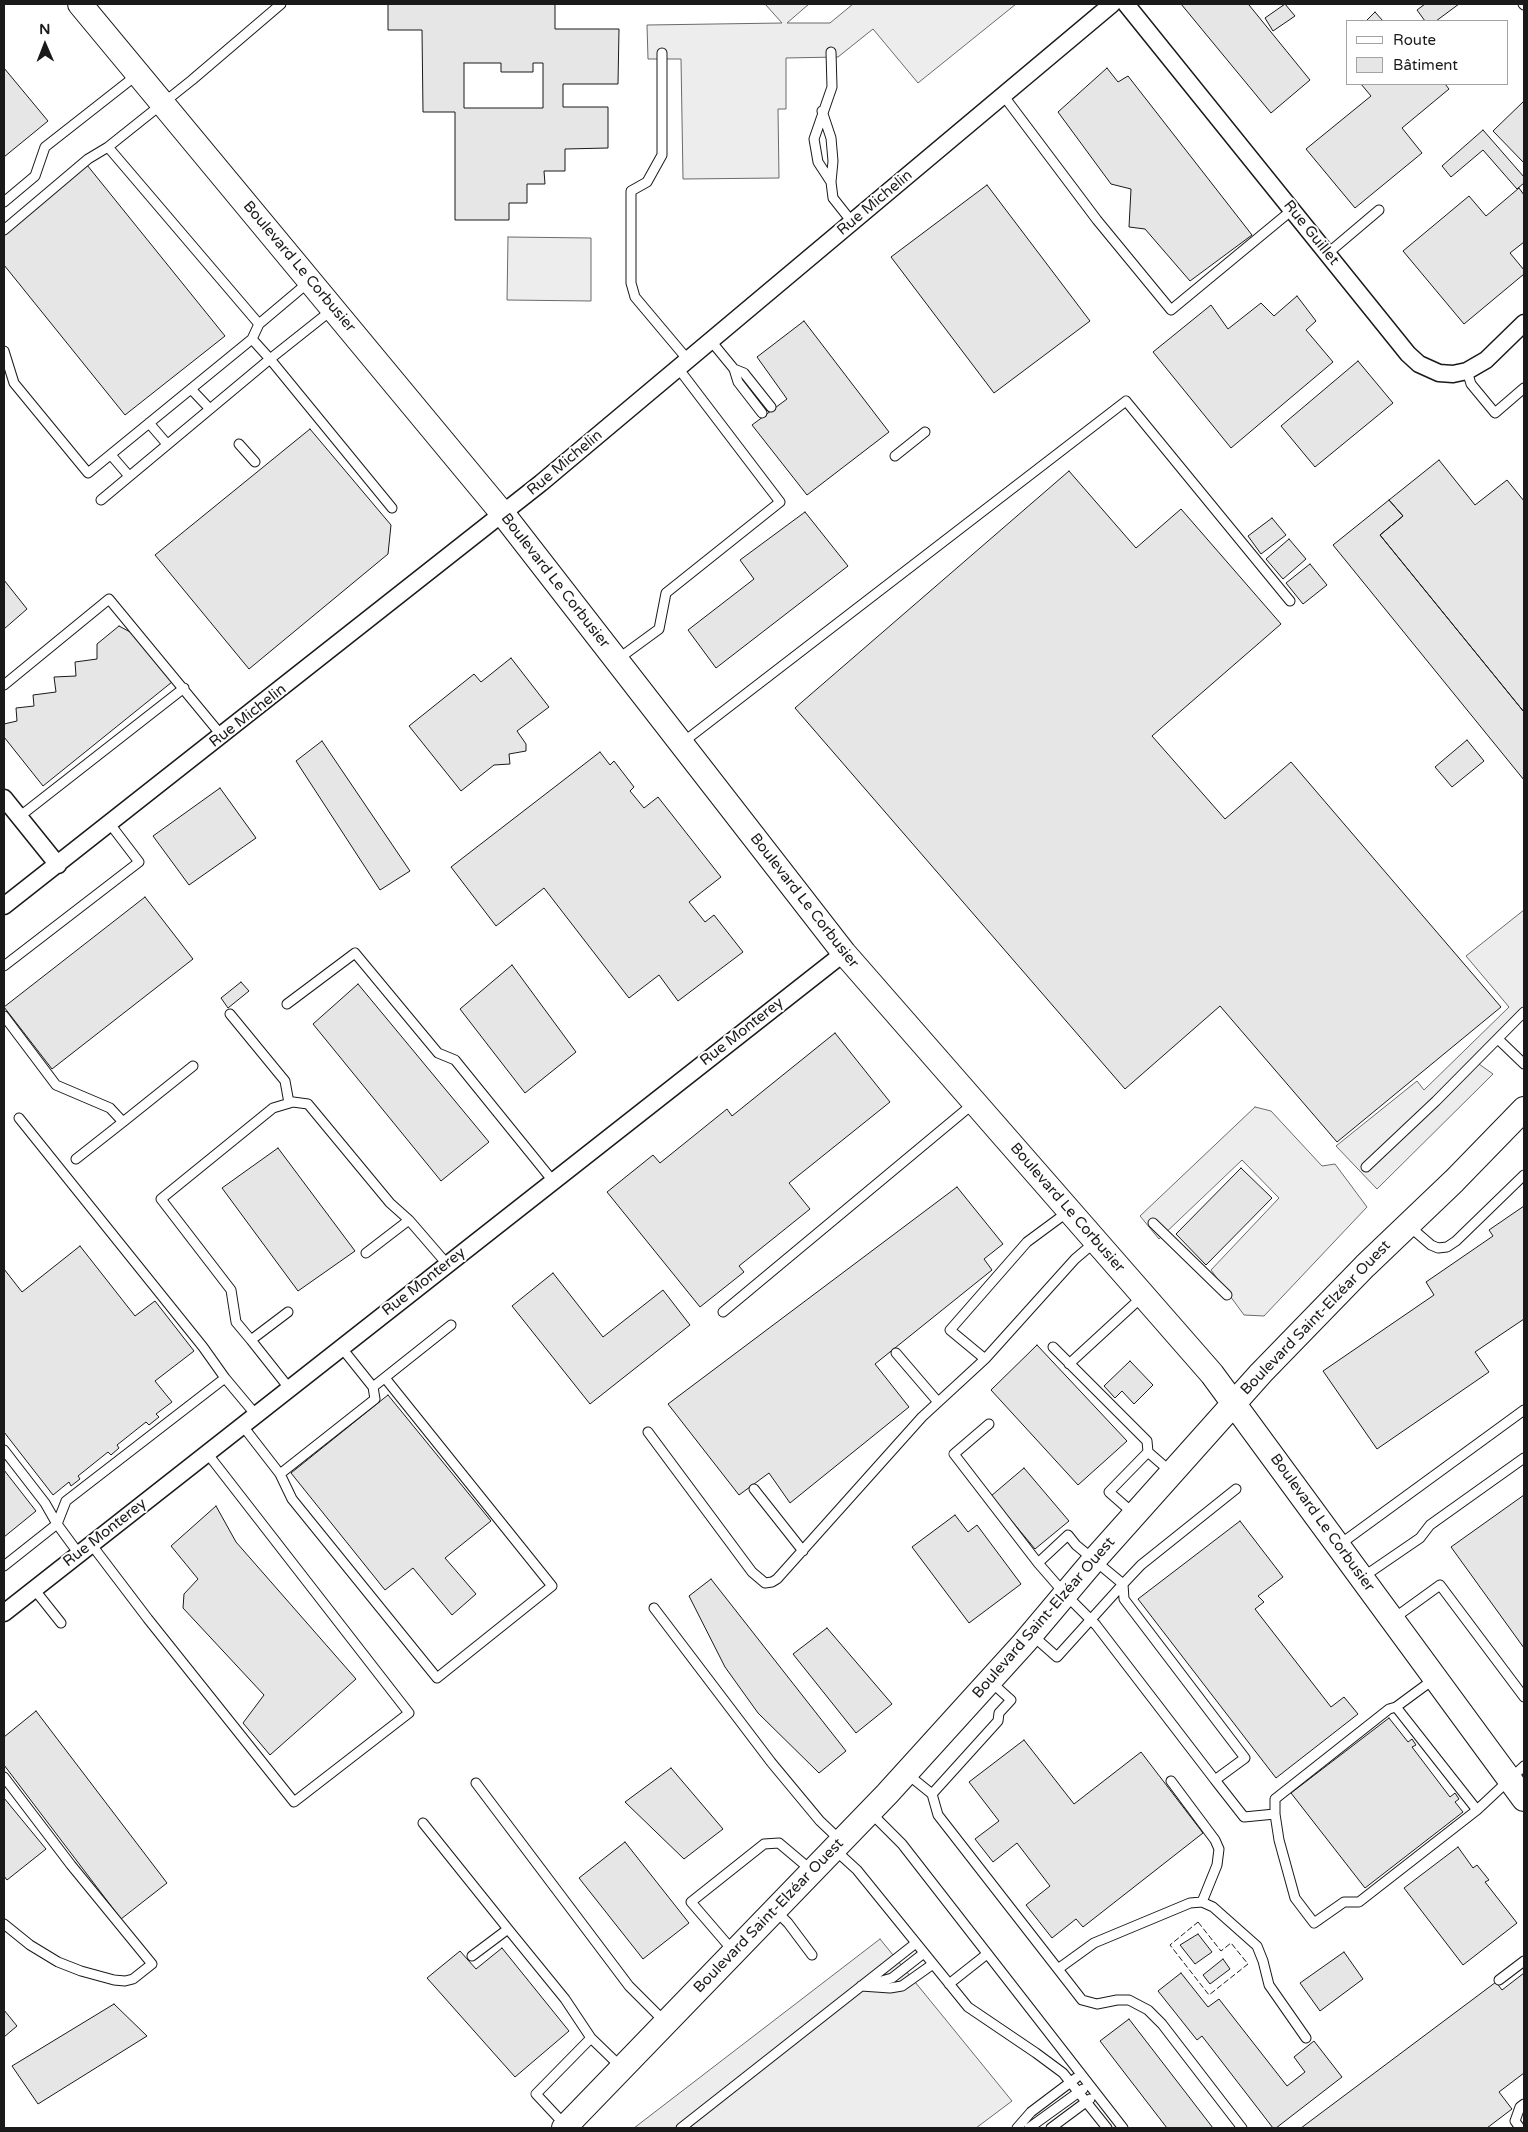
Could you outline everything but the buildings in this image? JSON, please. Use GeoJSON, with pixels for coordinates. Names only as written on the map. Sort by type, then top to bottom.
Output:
{"type":"FeatureCollection","features":[{"type":"Feature","properties":{"kind":"street","name":"Boulevard Le Corbusier"},"geometry":{"type":"LineString","coordinates":[[80,4],[503,514],[844,953],[1212,1374],[1436,1678],[1517,1773],[1524,1799]]}},
{"type":"Feature","properties":{"kind":"street","name":"Rue Michelin"},"geometry":{"type":"LineString","coordinates":[[4,906],[503,514],[1112,4]]}},
{"type":"Feature","properties":{"kind":"street","name":"Rue Guillet"},"geometry":{"type":"LineString","coordinates":[[1126,4],[1408,354],[1419,364],[1439,373],[1453,374],[1467,371],[1486,360],[1524,323]]}},
{"type":"Feature","properties":{"kind":"street"},"geometry":{"type":"LineString","coordinates":[[4,798],[58,865]]}},
{"type":"Feature","properties":{"kind":"street","name":"Rue Monterey"},"geometry":{"type":"LineString","coordinates":[[4,1613],[844,953]]}},
{"type":"Feature","properties":{"kind":"street","name":"Boulevard Saint-Elzéar Ouest"},"geometry":{"type":"LineString","coordinates":[[565,2127],[870,1812],[990,1680],[1234,1403],[1359,1271],[1454,1181],[1524,1109]]}},
{"type":"Feature","properties":{"kind":"lane"},"geometry":{"type":"LineString","coordinates":[[4,230],[88,159],[108,147],[163,103],[281,4]]}},
{"type":"Feature","properties":{"kind":"lane"},"geometry":{"type":"LineString","coordinates":[[831,52],[832,87],[822,111],[814,139],[818,162],[831,182]]}},
{"type":"Feature","properties":{"kind":"lane"},"geometry":{"type":"LineString","coordinates":[[616,661],[660,629],[666,593],[780,502],[635,297],[631,283],[631,191],[647,182],[662,155],[662,53]]}},
{"type":"Feature","properties":{"kind":"lane"},"geometry":{"type":"LineString","coordinates":[[4,202],[34,176],[45,148],[138,74]]}},
{"type":"Feature","properties":{"kind":"lane"},"geometry":{"type":"LineString","coordinates":[[1003,96],[1097,220],[1171,310],[1292,210]]}},
{"type":"Feature","properties":{"kind":"lane"},"geometry":{"type":"LineString","coordinates":[[822,111],[831,138],[833,161],[831,182],[835,203],[852,222]]}},
{"type":"Feature","properties":{"kind":"lane"},"geometry":{"type":"LineString","coordinates":[[108,147],[259,324]]}},
{"type":"Feature","properties":{"kind":"lane"},"geometry":{"type":"LineString","coordinates":[[1327,254],[1380,210]]}},
{"type":"Feature","properties":{"kind":"lane"},"geometry":{"type":"LineString","coordinates":[[4,351],[14,383],[88,473],[252,339],[259,324],[310,281]]}},
{"type":"Feature","properties":{"kind":"lane"},"geometry":{"type":"LineString","coordinates":[[101,500],[209,408],[334,309]]}},
{"type":"Feature","properties":{"kind":"lane"},"geometry":{"type":"LineString","coordinates":[[252,339],[392,508]]}},
{"type":"Feature","properties":{"kind":"lane"},"geometry":{"type":"LineString","coordinates":[[710,341],[734,369],[738,382],[762,413]]}},
{"type":"Feature","properties":{"kind":"lane"},"geometry":{"type":"LineString","coordinates":[[734,369],[744,373],[771,407]]}},
{"type":"Feature","properties":{"kind":"lane"},"geometry":{"type":"LineString","coordinates":[[1467,371],[1471,384],[1495,413],[1524,388]]}},
{"type":"Feature","properties":{"kind":"lane"},"geometry":{"type":"LineString","coordinates":[[192,389],[209,408]]}},
{"type":"Feature","properties":{"kind":"lane"},"geometry":{"type":"LineString","coordinates":[[680,744],[1126,401],[1290,601]]}},
{"type":"Feature","properties":{"kind":"lane"},"geometry":{"type":"LineString","coordinates":[[149,423],[167,444]]}},
{"type":"Feature","properties":{"kind":"lane"},"geometry":{"type":"LineString","coordinates":[[895,456],[925,432]]}},
{"type":"Feature","properties":{"kind":"lane"},"geometry":{"type":"LineString","coordinates":[[238,444],[255,462]]}},
{"type":"Feature","properties":{"kind":"lane"},"geometry":{"type":"LineString","coordinates":[[111,455],[129,476]]}},
{"type":"Feature","properties":{"kind":"lane"},"geometry":{"type":"LineString","coordinates":[[4,685],[109,599],[222,736]]}},
{"type":"Feature","properties":{"kind":"lane"},"geometry":{"type":"LineString","coordinates":[[19,817],[184,688]]}},
{"type":"Feature","properties":{"kind":"lane"},"geometry":{"type":"LineString","coordinates":[[4,966],[139,862],[110,824]]}},
{"type":"Feature","properties":{"kind":"lane"},"geometry":{"type":"LineString","coordinates":[[287,1004],[355,953],[438,1053],[455,1060],[553,1181]]}},
{"type":"Feature","properties":{"kind":"lane"},"geometry":{"type":"LineString","coordinates":[[1366,1167],[1436,1101],[1524,1012]]}},
{"type":"Feature","properties":{"kind":"lane"},"geometry":{"type":"LineString","coordinates":[[230,1014],[285,1081],[289,1103]]}},
{"type":"Feature","properties":{"kind":"lane"},"geometry":{"type":"LineString","coordinates":[[4,1016],[56,1085],[110,1108],[123,1122]]}},
{"type":"Feature","properties":{"kind":"lane"},"geometry":{"type":"LineString","coordinates":[[1498,1039],[1524,1064]]}},
{"type":"Feature","properties":{"kind":"lane"},"geometry":{"type":"LineString","coordinates":[[76,1159],[193,1066]]}},
{"type":"Feature","properties":{"kind":"lane"},"geometry":{"type":"LineString","coordinates":[[289,1388],[236,1322],[231,1290],[161,1199],[273,1108],[289,1103],[300,1102],[308,1104],[390,1203],[409,1220],[447,1264]]}},
{"type":"Feature","properties":{"kind":"lane"},"geometry":{"type":"LineString","coordinates":[[723,1312],[974,1103]]}},
{"type":"Feature","properties":{"kind":"lane"},"geometry":{"type":"LineString","coordinates":[[19,1118],[256,1415]]}},
{"type":"Feature","properties":{"kind":"lane"},"geometry":{"type":"LineString","coordinates":[[1408,1224],[1431,1246],[1438,1248],[1447,1247],[1456,1241],[1524,1174]]}},
{"type":"Feature","properties":{"kind":"lane"},"geometry":{"type":"LineString","coordinates":[[985,1360],[950,1330],[1026,1242],[1069,1211]]}},
{"type":"Feature","properties":{"kind":"lane"},"geometry":{"type":"LineString","coordinates":[[366,1253],[409,1220]]}},
{"type":"Feature","properties":{"kind":"lane"},"geometry":{"type":"LineString","coordinates":[[1153,1223],[1227,1295]]}},
{"type":"Feature","properties":{"kind":"lane"},"geometry":{"type":"LineString","coordinates":[[648,1432],[758,1579],[765,1583],[777,1579],[922,1417],[985,1360],[1075,1259],[1096,1241]]}},
{"type":"Feature","properties":{"kind":"lane"},"geometry":{"type":"LineString","coordinates":[[1069,1364],[1143,1296]]}},
{"type":"Feature","properties":{"kind":"lane"},"geometry":{"type":"LineString","coordinates":[[250,1340],[288,1312]]}},
{"type":"Feature","properties":{"kind":"lane"},"geometry":{"type":"LineString","coordinates":[[373,1387],[450,1326]]}},
{"type":"Feature","properties":{"kind":"lane"},"geometry":{"type":"LineString","coordinates":[[280,1474],[375,1399],[373,1387],[341,1347]]}},
{"type":"Feature","properties":{"kind":"lane"},"geometry":{"type":"LineString","coordinates":[[1052,1347],[1147,1442],[1148,1452],[1172,1473]]}},
{"type":"Feature","properties":{"kind":"lane"},"geometry":{"type":"LineString","coordinates":[[896,1353],[938,1402]]}},
{"type":"Feature","properties":{"kind":"lane"},"geometry":{"type":"LineString","coordinates":[[4,1566],[57,1524],[66,1501],[225,1378]]}},
{"type":"Feature","properties":{"kind":"lane"},"geometry":{"type":"LineString","coordinates":[[242,1425],[280,1474],[292,1499],[437,1678],[552,1586],[385,1378]]}},
{"type":"Feature","properties":{"kind":"lane"},"geometry":{"type":"LineString","coordinates":[[1339,1545],[1524,1410]]}},
{"type":"Feature","properties":{"kind":"lane"},"geometry":{"type":"LineString","coordinates":[[989,1424],[954,1454],[983,1494],[1038,1563],[1065,1594],[1091,1619],[1244,1817],[1275,1814]]}},
{"type":"Feature","properties":{"kind":"lane"},"geometry":{"type":"LineString","coordinates":[[4,1450],[45,1502],[57,1524],[85,1549],[294,1802],[409,1713],[207,1453]]}},
{"type":"Feature","properties":{"kind":"lane"},"geometry":{"type":"LineString","coordinates":[[1135,1514],[1109,1492],[1148,1452]]}},
{"type":"Feature","properties":{"kind":"lane"},"geometry":{"type":"LineString","coordinates":[[1362,1577],[1420,1538],[1430,1525],[1524,1458]]}},
{"type":"Feature","properties":{"kind":"lane"},"geometry":{"type":"LineString","coordinates":[[754,1489],[802,1551]]}},
{"type":"Feature","properties":{"kind":"lane"},"geometry":{"type":"LineString","coordinates":[[1030,1634],[1057,1657],[1141,1566],[1236,1489]]}},
{"type":"Feature","properties":{"kind":"lane"},"geometry":{"type":"LineString","coordinates":[[1038,1563],[1068,1536],[1123,1584],[1124,1599],[1245,1758],[1215,1780]]}},
{"type":"Feature","properties":{"kind":"lane"},"geometry":{"type":"LineString","coordinates":[[1393,1619],[1440,1585],[1524,1697]]}},
{"type":"Feature","properties":{"kind":"lane"},"geometry":{"type":"LineString","coordinates":[[34,1589],[61,1623]]}},
{"type":"Feature","properties":{"kind":"lane"},"geometry":{"type":"LineString","coordinates":[[654,1608],[771,1762],[968,2007],[1044,2059],[1071,2082],[1107,2128]]}},
{"type":"Feature","properties":{"kind":"lane"},"geometry":{"type":"LineString","coordinates":[[1436,1678],[1396,1707],[1389,1709],[1275,1799],[1279,1840],[1295,1898],[1314,1923],[1344,1902],[1359,1902],[1477,1810],[1517,1773]]}},
{"type":"Feature","properties":{"kind":"lane"},"geometry":{"type":"LineString","coordinates":[[932,1794],[998,1721],[999,1713],[1011,1700],[990,1680]]}},
{"type":"Feature","properties":{"kind":"lane"},"geometry":{"type":"LineString","coordinates":[[1396,1707],[1477,1810]]}},
{"type":"Feature","properties":{"kind":"lane"},"geometry":{"type":"LineString","coordinates":[[906,1772],[932,1794],[938,1815],[1086,2002],[1097,2004],[1116,2000],[1129,2000],[1148,2010],[1162,2024],[1242,2128]]}},
{"type":"Feature","properties":{"kind":"lane"},"geometry":{"type":"LineString","coordinates":[[4,1778],[71,1865],[152,1964],[133,1979],[125,1981],[114,1980],[58,1962],[30,1945],[4,1924]]}},
{"type":"Feature","properties":{"kind":"lane"},"geometry":{"type":"LineString","coordinates":[[1170,1781],[1215,1840],[1219,1849],[1217,1865],[1202,1902]]}},
{"type":"Feature","properties":{"kind":"lane"},"geometry":{"type":"LineString","coordinates":[[476,1783],[629,1986],[666,2022]]}},
{"type":"Feature","properties":{"kind":"lane"},"geometry":{"type":"LineString","coordinates":[[870,1812],[902,1844],[1123,2128]]}},
{"type":"Feature","properties":{"kind":"lane"},"geometry":{"type":"LineString","coordinates":[[423,1823],[570,2005],[591,2038],[622,2068]]}},
{"type":"Feature","properties":{"kind":"lane"},"geometry":{"type":"LineString","coordinates":[[734,1952],[691,1902],[764,1844],[779,1843],[812,1872]]}},
{"type":"Feature","properties":{"kind":"lane"},"geometry":{"type":"LineString","coordinates":[[1058,1969],[1094,1943],[1190,1903],[1202,1902],[1212,1907],[1257,1946],[1269,1985],[1306,2038]]}},
{"type":"Feature","properties":{"kind":"lane"},"geometry":{"type":"LineString","coordinates":[[775,1910],[812,1954]]}},
{"type":"Feature","properties":{"kind":"lane"},"geometry":{"type":"LineString","coordinates":[[472,1956],[508,1929]]}},
{"type":"Feature","properties":{"kind":"lane"},"geometry":{"type":"LineString","coordinates":[[681,2128],[916,1943]]}},
{"type":"Feature","properties":{"kind":"lane"},"geometry":{"type":"LineString","coordinates":[[862,1986],[892,1978],[924,1953]]}},
{"type":"Feature","properties":{"kind":"lane"},"geometry":{"type":"LineString","coordinates":[[949,1984],[988,1954]]}},
{"type":"Feature","properties":{"kind":"lane"},"geometry":{"type":"LineString","coordinates":[[1499,1980],[1524,1961]]}},
{"type":"Feature","properties":{"kind":"lane"},"geometry":{"type":"LineString","coordinates":[[862,1986],[890,1988],[902,1986],[933,1964]]}},
{"type":"Feature","properties":{"kind":"lane"},"geometry":{"type":"LineString","coordinates":[[565,2127],[536,2094],[591,2038]]}},
{"type":"Feature","properties":{"kind":"lane"},"geometry":{"type":"LineString","coordinates":[[1017,2128],[1032,2112],[1081,2074]]}},
{"type":"Feature","properties":{"kind":"lane"},"geometry":{"type":"LineString","coordinates":[[1028,2128],[1089,2084]]}},
{"type":"Feature","properties":{"kind":"lane"},"geometry":{"type":"LineString","coordinates":[[1050,2128],[1096,2094]]}},
{"type":"Feature","properties":{"kind":"lane"},"geometry":{"type":"LineString","coordinates":[[1518,2125],[1520,2107],[1524,2104]]}},
{"type":"Feature","properties":{"kind":"shaded area"},"geometry":{"type":"Polygon","coordinates":[[[765,4],[809,4],[787,23],[830,23],[853,4],[1016,4],[918,83],[873,29],[838,57],[786,58],[786,109],[778,109],[779,178],[683,179],[681,59],[648,59],[647,25],[782,23],[765,4]]]}},
{"type":"Feature","properties":{"kind":"shaded area"},"geometry":{"type":"Polygon","coordinates":[[[508,237],[591,238],[591,301],[507,300],[508,237]]]}},
{"type":"Feature","properties":{"kind":"shaded area"},"geometry":{"type":"Polygon","coordinates":[[[1524,910],[1524,1018],[1479,1064],[1493,1074],[1377,1189],[1336,1146],[1417,1081],[1424,1090],[1509,1007],[1466,956],[1524,910]]]}},
{"type":"Feature","properties":{"kind":"shaded area"},"geometry":{"type":"Polygon","coordinates":[[[1255,1107],[1271,1111],[1322,1166],[1335,1164],[1367,1207],[1264,1316],[1244,1315],[1211,1270],[1279,1198],[1242,1160],[1159,1239],[1140,1216],[1255,1107]]]}},
{"type":"Feature","properties":{"kind":"shaded area"},"geometry":{"type":"Polygon","coordinates":[[[880,1939],[1012,2101],[976,2128],[634,2128],[880,1939]]]}},
{"type":"Feature","properties":{"kind":"fence"},"geometry":{"type":"LineString","coordinates":[[1198,1922],[1221,1951],[1231,1943],[1248,1964],[1209,1995],[1170,1945],[1198,1922]]}}]}
